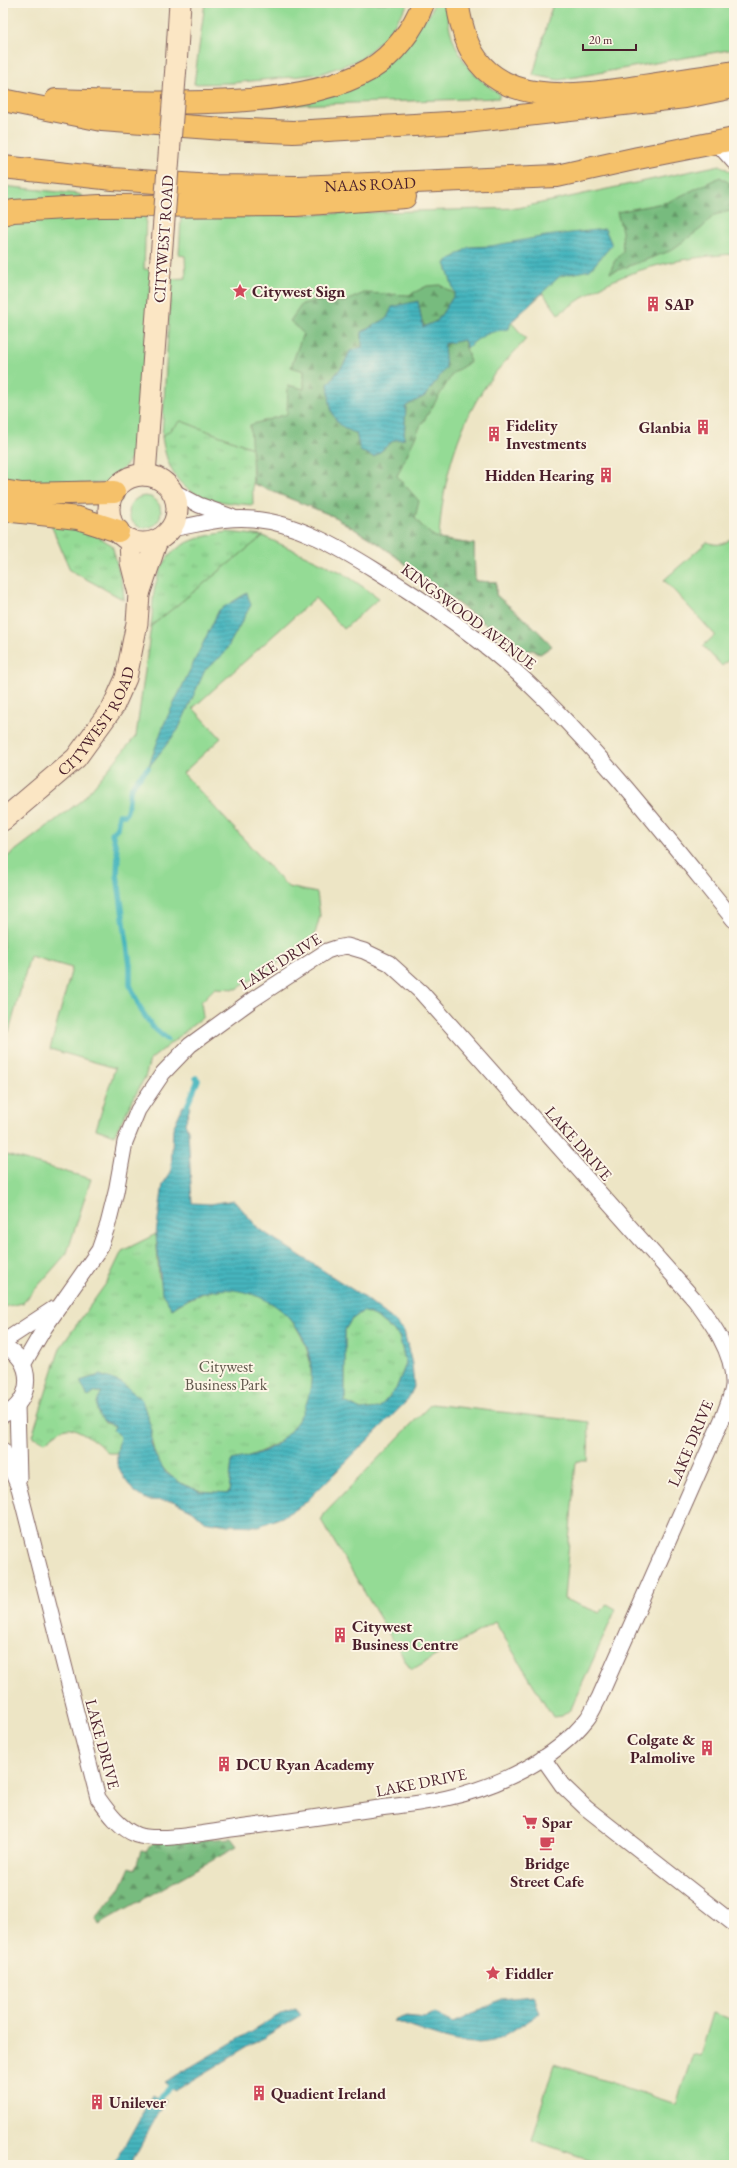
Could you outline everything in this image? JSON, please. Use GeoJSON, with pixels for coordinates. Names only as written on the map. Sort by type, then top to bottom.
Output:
{"type":"FeatureCollection","features":[{"type":"Feature","properties":{"kind":"highway"},"geometry":{"type":"LineString","coordinates":[[3,95],[29,99],[124,102],[231,101],[317,90],[351,79],[370,70],[391,52],[408,33],[423,3]]}},
{"type":"Feature","properties":{"kind":"highway"},"geometry":{"type":"LineString","coordinates":[[458,3],[469,46],[481,65],[500,82],[525,90],[556,95],[606,91],[734,72]]}},
{"type":"Feature","properties":{"kind":"highway"},"geometry":{"type":"LineString","coordinates":[[3,100],[102,120],[224,130],[293,132],[466,122],[685,97],[734,87]]}},
{"type":"Feature","properties":{"kind":"highway","name":"NAAS ROAD"},"geometry":{"type":"LineString","coordinates":[[3,167],[98,178],[211,186],[298,187],[557,176],[726,141]]}},
{"type":"Feature","properties":{"kind":"highway"},"geometry":{"type":"LineString","coordinates":[[3,214],[13,211],[100,206],[295,206],[479,191],[557,176]]}},
{"type":"Feature","properties":{"kind":"highway"},"geometry":{"type":"LineString","coordinates":[[3,491],[22,494],[114,492]]}},
{"type":"Feature","properties":{"kind":"highway"},"geometry":{"type":"LineString","coordinates":[[3,510],[78,518],[124,535]]}},
{"type":"Feature","properties":{"kind":"main road","name":"CITYWEST ROAD"},"geometry":{"type":"LineString","coordinates":[[145,475],[180,3]]}},
{"type":"Feature","properties":{"kind":"main road"},"geometry":{"type":"LineString","coordinates":[[145,475],[155,477],[171,490],[176,499],[177,510],[175,520],[164,534],[139,543],[124,535],[112,522],[110,501],[114,492],[127,479],[145,475]]}},
{"type":"Feature","properties":{"kind":"main road","name":"CITYWEST ROAD"},"geometry":{"type":"LineString","coordinates":[[3,820],[76,758],[113,707],[126,678],[133,649],[139,594],[164,534]]}},
{"type":"Feature","properties":{"kind":"main road","name":"CITYWEST ROAD"},"geometry":{"type":"LineString","coordinates":[[124,535],[139,594]]}},
{"type":"Feature","properties":{"kind":"street"},"geometry":{"type":"LineString","coordinates":[[726,141],[734,162]]}},
{"type":"Feature","properties":{"kind":"street","name":"KINGSWOOD AVENUE"},"geometry":{"type":"LineString","coordinates":[[171,490],[199,505],[232,517],[254,519],[286,526],[323,540],[386,576],[429,605],[481,644],[526,682],[599,758],[734,920]]}},
{"type":"Feature","properties":{"kind":"street","name":"KINGSWOOD AVENUE"},"geometry":{"type":"LineString","coordinates":[[164,534],[232,517]]}},
{"type":"Feature","properties":{"kind":"street","name":"LAKE DRIVE"},"geometry":{"type":"LineString","coordinates":[[3,1450],[19,1488],[98,1798],[109,1813],[138,1835],[163,1838],[287,1822],[446,1798],[483,1788],[543,1758],[577,1731],[588,1718],[599,1698],[724,1415],[734,1383],[725,1347],[707,1316],[694,1299],[420,992],[388,963],[364,950],[347,946],[336,948],[252,1000],[190,1045],[163,1073],[138,1110],[125,1142],[116,1192],[99,1250],[63,1302],[24,1363]]}},
{"type":"Feature","properties":{"kind":"street","name":"LAKE DRIVE"},"geometry":{"type":"LineString","coordinates":[[3,1342],[63,1302]]}},
{"type":"Feature","properties":{"kind":"street"},"geometry":{"type":"LineString","coordinates":[[3,1346],[17,1355],[24,1363],[27,1374],[27,1386],[24,1397],[17,1406],[3,1415]]}},
{"type":"Feature","properties":{"kind":"street","name":"LAKE DRIVE"},"geometry":{"type":"LineString","coordinates":[[17,1406],[19,1488]]}},
{"type":"Feature","properties":{"kind":"street"},"geometry":{"type":"LineString","coordinates":[[543,1758],[562,1785],[586,1808],[734,1924]]}},
{"type":"Feature","properties":{"kind":"green space"},"geometry":{"type":"Polygon","coordinates":[[[205,3],[409,3],[386,36],[361,59],[320,74],[232,83],[194,84],[205,3]]]}},
{"type":"Feature","properties":{"kind":"green space"},"geometry":{"type":"Polygon","coordinates":[[[434,3],[447,3],[450,30],[461,55],[477,77],[499,93],[499,98],[263,106],[351,86],[430,14],[434,3]]]}},
{"type":"Feature","properties":{"kind":"green space"},"geometry":{"type":"Polygon","coordinates":[[[553,3],[734,3],[734,49],[559,80],[533,75],[553,3]]]}},
{"type":"Feature","properties":{"kind":"green space"},"geometry":{"type":"Polygon","coordinates":[[[720,165],[734,174],[734,254],[682,260],[632,273],[600,287],[558,314],[543,293],[511,322],[526,339],[495,373],[482,391],[471,411],[454,452],[444,495],[439,539],[474,544],[475,581],[496,582],[496,595],[534,627],[552,646],[540,654],[533,650],[521,651],[379,544],[333,516],[254,484],[252,448],[181,421],[162,437],[171,279],[186,278],[185,256],[179,255],[181,218],[518,208],[720,165]]]}},
{"type":"Feature","properties":{"kind":"green space"},"geometry":{"type":"Polygon","coordinates":[[[720,177],[734,186],[734,210],[714,215],[702,228],[670,251],[610,273],[614,262],[623,251],[622,231],[617,212],[668,202],[720,177]]]}},
{"type":"Feature","properties":{"kind":"green space"},"geometry":{"type":"Polygon","coordinates":[[[3,186],[78,194],[81,195],[81,198],[3,205],[3,186]]]}},
{"type":"Feature","properties":{"kind":"green space"},"geometry":{"type":"Polygon","coordinates":[[[146,213],[144,269],[152,270],[137,445],[128,463],[109,483],[3,486],[3,223],[38,216],[146,213]]]}},
{"type":"Feature","properties":{"kind":"green space"},"geometry":{"type":"Polygon","coordinates":[[[440,285],[455,294],[437,321],[423,327],[418,302],[362,332],[362,347],[350,351],[344,364],[328,384],[356,433],[374,457],[394,440],[404,439],[406,406],[425,396],[444,344],[464,340],[470,362],[453,373],[420,427],[397,476],[419,501],[415,518],[429,532],[435,537],[447,541],[474,544],[475,581],[496,582],[496,595],[534,627],[552,646],[540,654],[533,650],[521,651],[379,544],[333,516],[254,484],[250,425],[287,414],[288,385],[304,389],[304,371],[291,367],[303,333],[290,321],[302,304],[315,301],[344,302],[364,293],[409,295],[427,286],[440,285]]]}},
{"type":"Feature","properties":{"kind":"green space"},"geometry":{"type":"Polygon","coordinates":[[[181,421],[252,448],[253,505],[218,501],[203,497],[191,491],[181,483],[173,472],[166,456],[162,437],[181,421]]]}},
{"type":"Feature","properties":{"kind":"green space"},"geometry":{"type":"Polygon","coordinates":[[[145,496],[154,499],[158,503],[161,512],[158,521],[154,525],[145,528],[136,525],[132,521],[129,512],[132,503],[136,499],[145,496]]]}},
{"type":"Feature","properties":{"kind":"green space"},"geometry":{"type":"Polygon","coordinates":[[[51,525],[83,528],[112,545],[123,587],[124,600],[70,570],[51,525]]]}},
{"type":"Feature","properties":{"kind":"green space"},"geometry":{"type":"Polygon","coordinates":[[[228,532],[263,536],[151,626],[155,588],[160,570],[166,560],[174,551],[193,540],[228,532]]]}},
{"type":"Feature","properties":{"kind":"green space"},"geometry":{"type":"Polygon","coordinates":[[[734,534],[734,655],[722,666],[703,646],[715,635],[664,580],[707,542],[711,544],[722,544],[729,540],[734,534]]]}},
{"type":"Feature","properties":{"kind":"green space"},"geometry":{"type":"Polygon","coordinates":[[[263,536],[343,573],[379,598],[344,629],[315,598],[193,708],[221,738],[183,773],[288,887],[317,893],[320,916],[313,941],[237,989],[215,988],[201,1002],[203,1017],[150,1060],[145,1077],[114,1135],[96,1129],[115,1068],[50,1049],[72,968],[30,956],[9,1032],[3,1031],[3,860],[82,800],[136,736],[151,626],[263,536]]]}},
{"type":"Feature","properties":{"kind":"green space"},"geometry":{"type":"Polygon","coordinates":[[[3,1154],[91,1179],[67,1253],[23,1303],[3,1307],[3,1154]]]}},
{"type":"Feature","properties":{"kind":"green space","name":"Citywest Business Park"},"geometry":{"type":"Polygon","coordinates":[[[156,1234],[159,1276],[172,1309],[216,1290],[254,1293],[285,1313],[304,1343],[311,1378],[303,1413],[278,1442],[232,1460],[229,1493],[202,1491],[189,1487],[171,1476],[164,1469],[154,1451],[152,1430],[100,1375],[80,1381],[96,1392],[102,1392],[97,1411],[105,1423],[116,1426],[120,1437],[117,1453],[108,1453],[100,1445],[82,1433],[71,1428],[61,1430],[45,1442],[32,1436],[60,1348],[107,1282],[122,1251],[156,1234]]]}},
{"type":"Feature","properties":{"kind":"green space"},"geometry":{"type":"Polygon","coordinates":[[[363,1311],[377,1317],[399,1336],[406,1364],[396,1389],[379,1408],[361,1410],[345,1402],[345,1330],[351,1320],[363,1311]]]}},
{"type":"Feature","properties":{"kind":"green space"},"geometry":{"type":"Polygon","coordinates":[[[431,1404],[589,1422],[588,1461],[576,1461],[564,1599],[600,1613],[607,1604],[616,1609],[571,1709],[562,1716],[553,1717],[495,1622],[411,1670],[321,1520],[325,1513],[431,1404]]]}},
{"type":"Feature","properties":{"kind":"green space"},"geometry":{"type":"Polygon","coordinates":[[[231,1838],[237,1846],[99,1924],[96,1918],[121,1887],[130,1867],[135,1869],[141,1851],[147,1852],[153,1843],[231,1838]]]}},
{"type":"Feature","properties":{"kind":"green space"},"geometry":{"type":"Polygon","coordinates":[[[713,2013],[734,2020],[734,2165],[606,2165],[531,2140],[554,2064],[676,2104],[693,2054],[700,2056],[713,2013]]]}},
{"type":"Feature","properties":{"kind":"water"},"geometry":{"type":"Polygon","coordinates":[[[605,229],[612,245],[590,270],[560,276],[511,322],[509,329],[486,334],[467,348],[464,340],[444,344],[446,368],[425,396],[406,406],[404,439],[394,440],[374,457],[360,451],[356,433],[347,430],[336,420],[333,414],[328,384],[344,364],[350,351],[362,347],[362,332],[387,318],[392,307],[418,301],[423,327],[437,321],[455,294],[445,263],[469,247],[491,246],[546,236],[605,229]]]}},
{"type":"Feature","properties":{"kind":"water"},"geometry":{"type":"Polygon","coordinates":[[[247,593],[251,605],[224,654],[205,670],[178,730],[148,768],[164,724],[219,610],[247,593]]]}},
{"type":"Feature","properties":{"kind":"water"},"geometry":{"type":"Polygon","coordinates":[[[183,1106],[190,1107],[185,1124],[188,1130],[192,1203],[211,1204],[234,1200],[259,1229],[364,1297],[391,1318],[404,1331],[412,1364],[414,1387],[407,1401],[304,1504],[282,1517],[259,1526],[227,1525],[204,1521],[193,1511],[173,1501],[148,1500],[135,1493],[124,1478],[117,1464],[117,1453],[120,1437],[113,1430],[115,1426],[104,1421],[98,1413],[97,1403],[102,1392],[96,1392],[88,1397],[80,1381],[100,1375],[122,1383],[142,1400],[152,1431],[151,1443],[155,1455],[166,1473],[184,1485],[200,1491],[229,1493],[232,1460],[260,1453],[275,1445],[294,1426],[306,1403],[311,1380],[309,1356],[301,1334],[286,1315],[266,1300],[240,1291],[222,1290],[204,1292],[188,1299],[172,1309],[162,1293],[156,1234],[163,1184],[171,1172],[173,1128],[183,1106]],[[363,1311],[351,1320],[345,1330],[345,1402],[361,1410],[379,1408],[396,1389],[406,1364],[399,1336],[377,1317],[363,1311]]]}},
{"type":"Feature","properties":{"kind":"water"},"geometry":{"type":"Polygon","coordinates":[[[534,1996],[540,2013],[503,2036],[492,2041],[467,2043],[454,2041],[393,2021],[406,2016],[424,2018],[435,2014],[454,2023],[501,1999],[534,1996]]]}},
{"type":"Feature","properties":{"kind":"water"},"geometry":{"type":"Polygon","coordinates":[[[296,2009],[301,2015],[175,2091],[165,2082],[284,2012],[296,2009]]]}},
{"type":"Feature","properties":{"kind":"water"},"geometry":{"type":"Polygon","coordinates":[[[153,2094],[165,2101],[130,2165],[114,2165],[153,2094]]]}},
{"type":"Feature","properties":{"kind":"waterway"},"geometry":{"type":"LineString","coordinates":[[148,768],[133,785],[130,792],[127,812],[125,815],[119,815],[117,828],[112,833],[118,855],[117,874],[130,965],[130,985],[141,1010],[152,1026],[167,1039]]}},
{"type":"Feature","properties":{"kind":"waterway"},"geometry":{"type":"LineString","coordinates":[[187,1106],[198,1080],[196,1078]]}},
{"type":"Feature","properties":{"kind":"waterway"},"geometry":{"type":"LineString","coordinates":[[159,2098],[171,2087]]}},
{"type":"Feature","properties":{"kind":"place","name":"Citywest Sign"},"geometry":{"type":"Point","coordinates":[240,291]}},
{"type":"Feature","properties":{"kind":"place","name":"SAP"},"geometry":{"type":"Point","coordinates":[653,304]}},
{"type":"Feature","properties":{"kind":"place","name":"Glanbia"},"geometry":{"type":"Point","coordinates":[703,427]}},
{"type":"Feature","properties":{"kind":"place","name":"Fidelity Investments"},"geometry":{"type":"Point","coordinates":[494,434]}},
{"type":"Feature","properties":{"kind":"place","name":"Hidden Hearing"},"geometry":{"type":"Point","coordinates":[606,475]}},
{"type":"Feature","properties":{"kind":"place","name":"Citywest Business Centre"},"geometry":{"type":"Point","coordinates":[340,1635]}},
{"type":"Feature","properties":{"kind":"place","name":"Colgate & Palmolive"},"geometry":{"type":"Point","coordinates":[707,1748]}},
{"type":"Feature","properties":{"kind":"place","name":"DCU Ryan Academy"},"geometry":{"type":"Point","coordinates":[224,1764]}},
{"type":"Feature","properties":{"kind":"place","name":"Spar"},"geometry":{"type":"Point","coordinates":[530,1822]}},
{"type":"Feature","properties":{"kind":"place","name":"Bridge Street Cafe"},"geometry":{"type":"Point","coordinates":[547,1843]}},
{"type":"Feature","properties":{"kind":"place","name":"Fiddler"},"geometry":{"type":"Point","coordinates":[493,1973]}},
{"type":"Feature","properties":{"kind":"place","name":"Quadient Ireland"},"geometry":{"type":"Point","coordinates":[259,2093]}},
{"type":"Feature","properties":{"kind":"place","name":"Unilever"},"geometry":{"type":"Point","coordinates":[97,2102]}}]}
